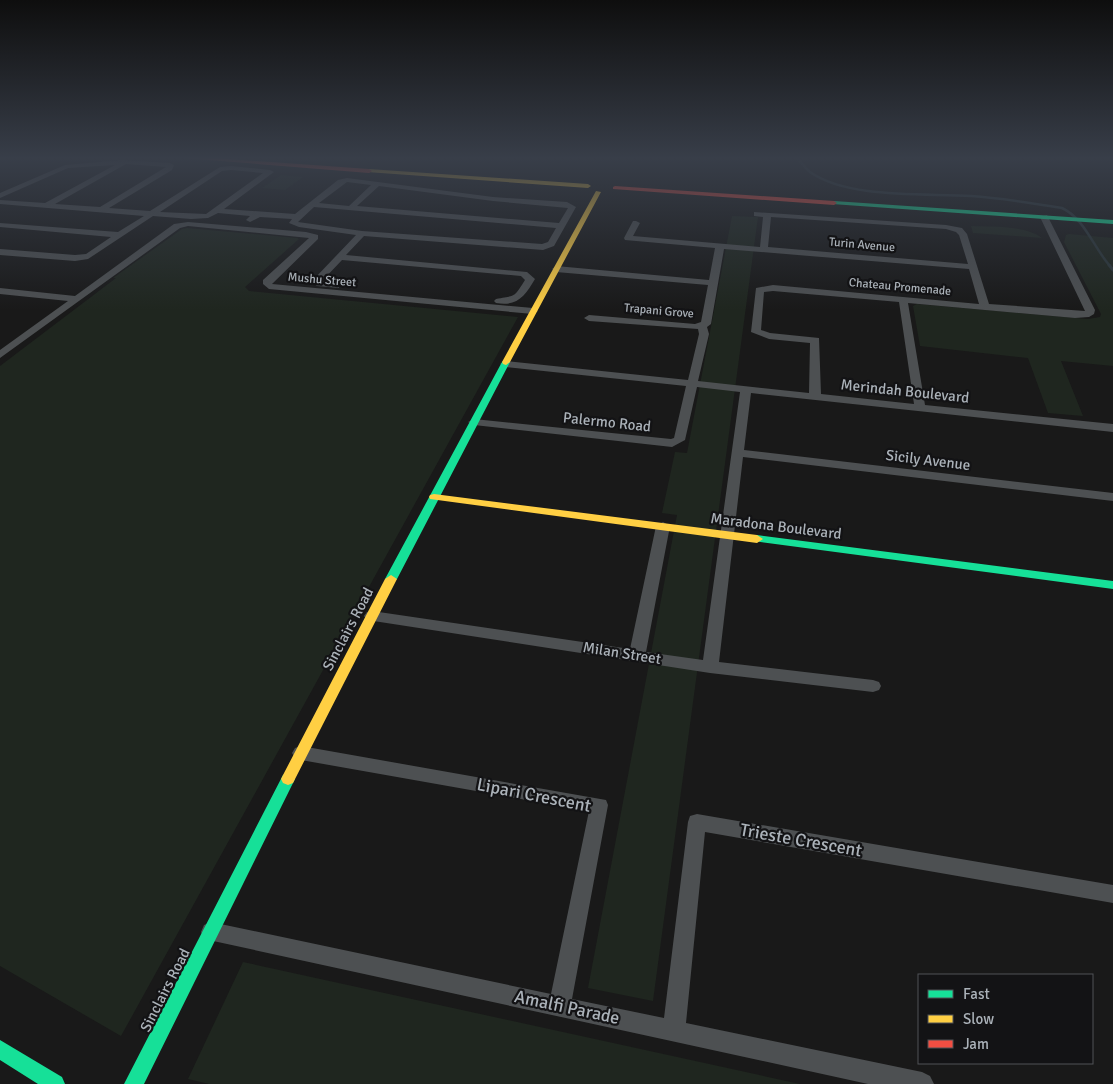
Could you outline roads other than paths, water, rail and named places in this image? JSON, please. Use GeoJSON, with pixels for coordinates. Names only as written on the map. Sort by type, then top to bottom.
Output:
{"type":"FeatureCollection","features":[{"type":"Feature","properties":{"kind":"street"},"geometry":{"type":"LineString","coordinates":[[82,209],[201,217],[208,216],[219,209]]}},
{"type":"Feature","properties":{"kind":"street"},"geometry":{"type":"LineString","coordinates":[[0,252],[84,258],[160,209]]}},
{"type":"Feature","properties":{"kind":"street"},"geometry":{"type":"LineString","coordinates":[[308,209],[293,221],[295,225],[362,233],[543,248],[551,244],[571,209]]}},
{"type":"Feature","properties":{"kind":"street"},"geometry":{"type":"LineString","coordinates":[[358,209],[562,226]]}},
{"type":"Feature","properties":{"kind":"street","name":"Sinclairs Road"},"geometry":{"type":"LineString","coordinates":[[134,1084],[372,616],[589,209]]}},
{"type":"Feature","properties":{"kind":"street"},"geometry":{"type":"LineString","coordinates":[[920,209],[1113,222]]}},
{"type":"Feature","properties":{"kind":"street"},"geometry":{"type":"LineString","coordinates":[[216,211],[297,217]]}},
{"type":"Feature","properties":{"kind":"street"},"geometry":{"type":"LineString","coordinates":[[240,228],[258,214]]}},
{"type":"Feature","properties":{"kind":"street"},"geometry":{"type":"LineString","coordinates":[[757,214],[956,229],[962,232],[986,307]]}},
{"type":"Feature","properties":{"kind":"street"},"geometry":{"type":"LineString","coordinates":[[764,250],[767,215]]}},
{"type":"Feature","properties":{"kind":"street","name":"Chateau Promenade"},"geometry":{"type":"LineString","coordinates":[[815,396],[815,340],[769,336],[756,332],[759,290],[773,288],[1075,315],[1090,313],[1044,217]]}},
{"type":"Feature","properties":{"kind":"street","name":"Turin Avenue"},"geometry":{"type":"LineString","coordinates":[[636,223],[628,238],[973,267]]}},
{"type":"Feature","properties":{"kind":"street","name":"Mushu Street"},"geometry":{"type":"LineString","coordinates":[[0,355],[5,346],[177,226],[188,224],[306,234],[315,237],[266,282],[269,286],[533,311]]}},
{"type":"Feature","properties":{"kind":"street"},"geometry":{"type":"LineString","coordinates":[[0,225],[119,235]]}},
{"type":"Feature","properties":{"kind":"street"},"geometry":{"type":"LineString","coordinates":[[339,257],[524,274],[530,279],[518,299],[512,302],[320,284],[317,281],[339,257],[362,233]]}},
{"type":"Feature","properties":{"kind":"street","name":"Trapani Grove"},"geometry":{"type":"LineString","coordinates":[[589,318],[695,327],[706,324],[720,246]]}},
{"type":"Feature","properties":{"kind":"street"},"geometry":{"type":"LineString","coordinates":[[556,269],[713,283]]}},
{"type":"Feature","properties":{"kind":"street"},"geometry":{"type":"LineString","coordinates":[[0,292],[75,298]]}},
{"type":"Feature","properties":{"kind":"street"},"geometry":{"type":"LineString","coordinates":[[903,300],[920,408]]}},
{"type":"Feature","properties":{"kind":"street"},"geometry":{"type":"LineString","coordinates":[[693,383],[704,334],[702,326]]}},
{"type":"Feature","properties":{"kind":"street","name":"Merindah Boulevard"},"geometry":{"type":"LineString","coordinates":[[505,364],[1113,428]]}},
{"type":"Feature","properties":{"kind":"street","name":"Palermo Road"},"geometry":{"type":"LineString","coordinates":[[474,422],[672,443],[679,440],[693,383]]}},
{"type":"Feature","properties":{"kind":"street"},"geometry":{"type":"LineString","coordinates":[[710,667],[746,389]]}},
{"type":"Feature","properties":{"kind":"street","name":"Sicily Avenue"},"geometry":{"type":"LineString","coordinates":[[738,453],[1113,497]]}},
{"type":"Feature","properties":{"kind":"street","name":"Maradona Boulevard"},"geometry":{"type":"LineString","coordinates":[[434,497],[1113,585]]}},
{"type":"Feature","properties":{"kind":"street"},"geometry":{"type":"LineString","coordinates":[[637,655],[663,526]]}},
{"type":"Feature","properties":{"kind":"street","name":"Milan Street"},"geometry":{"type":"LineString","coordinates":[[372,616],[710,667],[874,686]]}},
{"type":"Feature","properties":{"kind":"street","name":"Lipari Crescent"},"geometry":{"type":"LineString","coordinates":[[301,753],[599,805],[560,1006]]}},
{"type":"Feature","properties":{"kind":"street","name":"Trieste Crescent"},"geometry":{"type":"LineString","coordinates":[[674,1031],[697,822],[1113,894]]}},
{"type":"Feature","properties":{"kind":"street","name":"Amalfi Parade"},"geometry":{"type":"LineString","coordinates":[[211,932],[922,1084]]}},
{"type":"Feature","properties":{"kind":"street"},"geometry":{"type":"LineString","coordinates":[[0,1049],[55,1084]]}},
{"type":"Feature","properties":{"kind":"waterway"},"geometry":{"type":"LineString","coordinates":[[1063,209],[1083,226],[1110,266]]}},
{"type":"Feature","properties":{"kind":"waterway"},"geometry":{"type":"LineString","coordinates":[[1109,265],[1113,270]]}}]}
